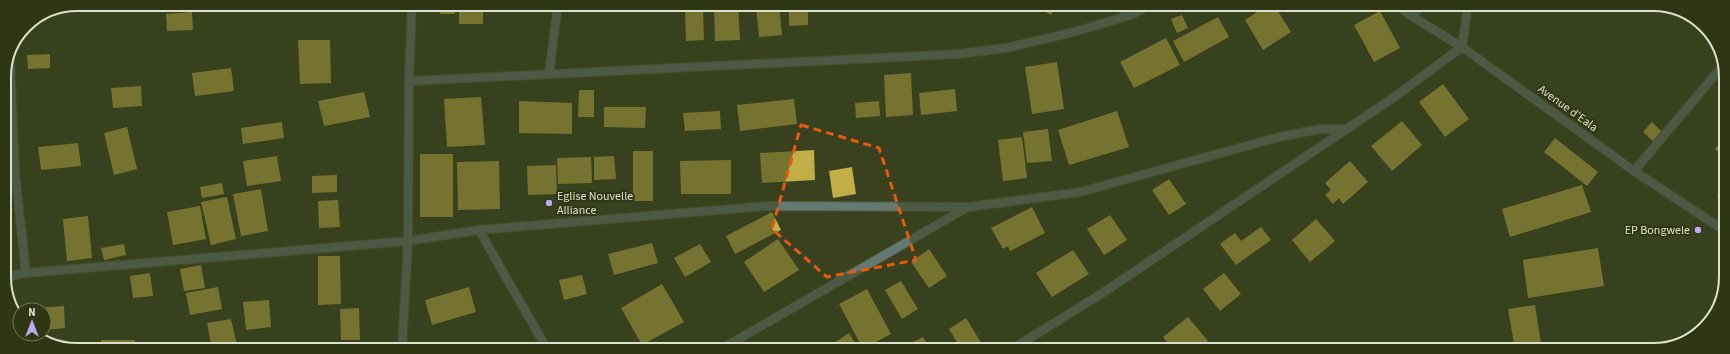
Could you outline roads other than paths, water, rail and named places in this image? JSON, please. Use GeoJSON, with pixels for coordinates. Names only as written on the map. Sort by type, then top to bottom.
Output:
{"type":"FeatureCollection","features":[{"type":"Feature","properties":{"kind":"street"},"geometry":{"type":"LineString","coordinates":[[402,343],[408,241],[409,81],[412,11]]}},
{"type":"Feature","properties":{"kind":"street"},"geometry":{"type":"LineString","coordinates":[[549,74],[557,11]]}},
{"type":"Feature","properties":{"kind":"street"},"geometry":{"type":"LineString","coordinates":[[1126,11],[1132,15]]}},
{"type":"Feature","properties":{"kind":"street"},"geometry":{"type":"LineString","coordinates":[[409,81],[965,53],[1006,48],[1070,33],[1132,15],[1139,11]]}},
{"type":"Feature","properties":{"kind":"street","name":"Avenue d'Eala"},"geometry":{"type":"LineString","coordinates":[[1405,11],[1462,48],[1634,171],[1719,227]]}},
{"type":"Feature","properties":{"kind":"street"},"geometry":{"type":"LineString","coordinates":[[1413,17],[1417,11]]}},
{"type":"Feature","properties":{"kind":"street"},"geometry":{"type":"LineString","coordinates":[[1022,343],[1101,294],[1393,98],[1462,48],[1467,11]]}},
{"type":"Feature","properties":{"kind":"street"},"geometry":{"type":"LineString","coordinates":[[1634,171],[1718,70]]}},
{"type":"Feature","properties":{"kind":"street"},"geometry":{"type":"LineString","coordinates":[[11,83],[15,173],[26,272]]}},
{"type":"Feature","properties":{"kind":"street"},"geometry":{"type":"LineString","coordinates":[[11,276],[26,272],[408,241],[479,230],[768,206],[968,207],[1080,192],[1279,137],[1320,129],[1346,129]]}},
{"type":"Feature","properties":{"kind":"street"},"geometry":{"type":"LineString","coordinates":[[731,343],[968,207]]}},
{"type":"Feature","properties":{"kind":"street"},"geometry":{"type":"LineString","coordinates":[[479,230],[544,343]]}},
{"type":"Feature","properties":{"kind":"place","name":"Eglise Nouvelle Alliance"},"geometry":{"type":"Point","coordinates":[549,203]}},
{"type":"Feature","properties":{"kind":"place","name":"EP Bongwele"},"geometry":{"type":"Point","coordinates":[1698,230]}}]}
